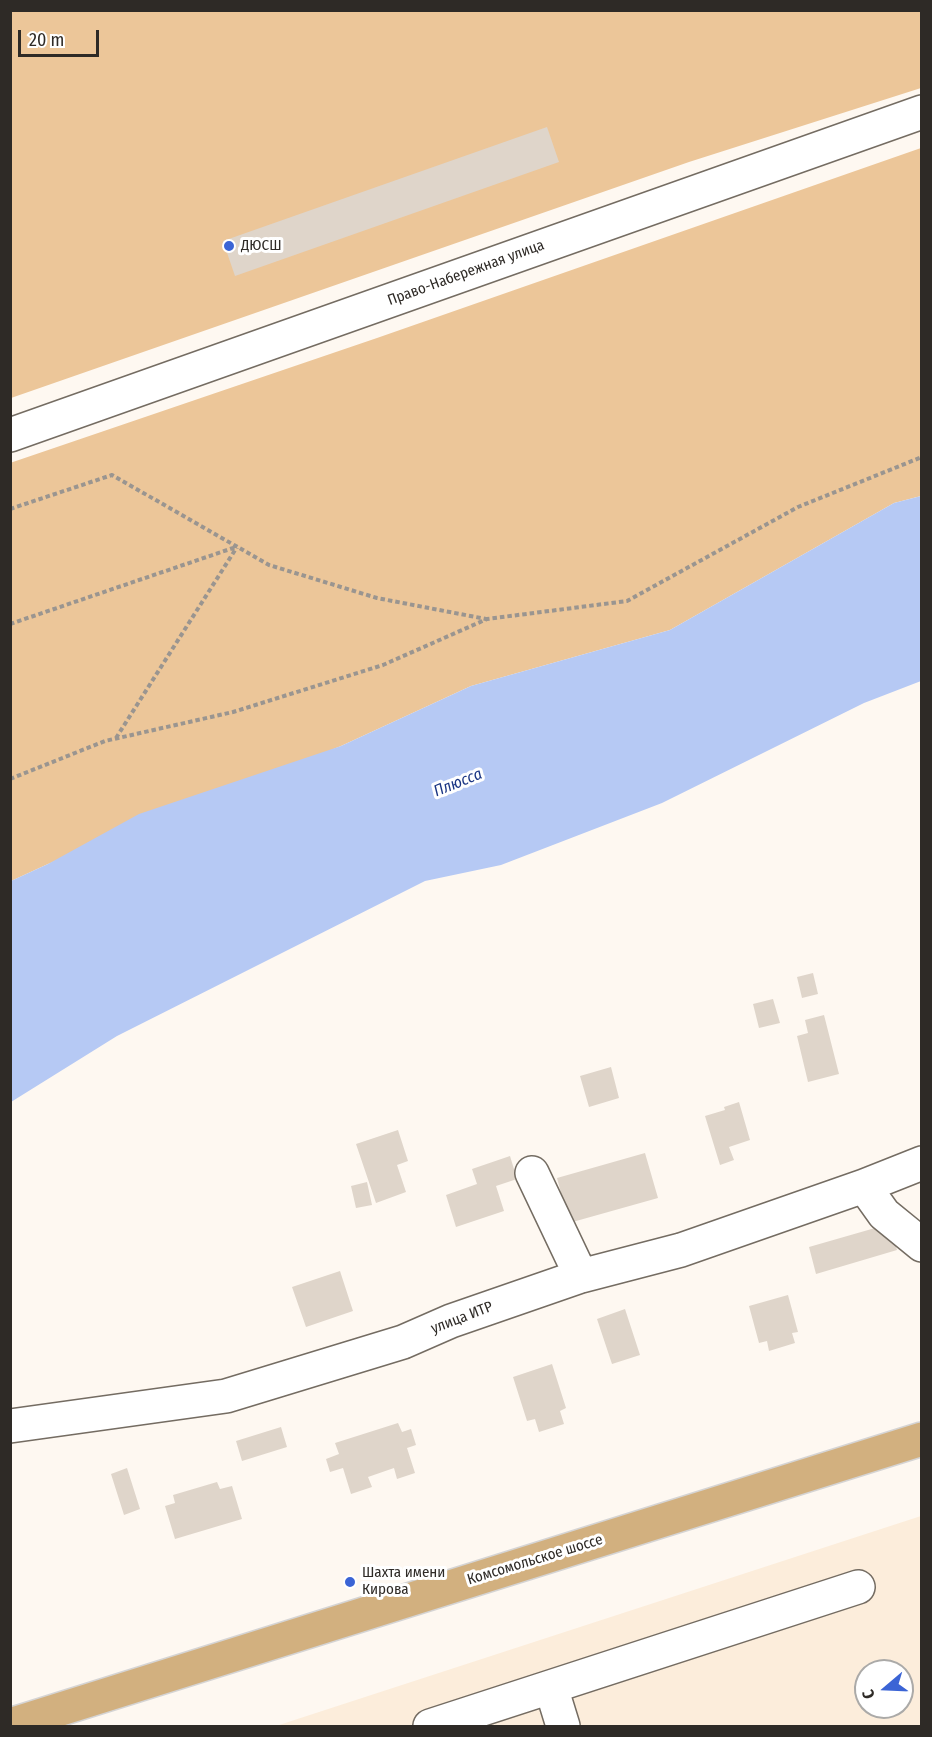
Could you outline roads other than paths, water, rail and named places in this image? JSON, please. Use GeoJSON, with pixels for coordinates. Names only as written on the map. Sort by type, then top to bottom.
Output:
{"type":"FeatureCollection","features":[{"type":"Feature","properties":{"kind":"main road","name":"Комсомольское шоссе"},"geometry":{"type":"LineString","coordinates":[[10,1725],[921,1439]]}},
{"type":"Feature","properties":{"kind":"street","name":"Право-Набережная улица"},"geometry":{"type":"LineString","coordinates":[[10,435],[921,112]]}},
{"type":"Feature","properties":{"kind":"street","name":"улица ИТР"},"geometry":{"type":"LineString","coordinates":[[10,1426],[226,1395],[403,1342],[451,1321],[581,1276],[681,1250],[915,1169]]}},
{"type":"Feature","properties":{"kind":"street"},"geometry":{"type":"LineString","coordinates":[[532,1173],[581,1276]]}},
{"type":"Feature","properties":{"kind":"street"},"geometry":{"type":"LineString","coordinates":[[864,1186],[884,1214],[921,1245]]}},
{"type":"Feature","properties":{"kind":"street"},"geometry":{"type":"LineString","coordinates":[[430,1726],[858,1587]]}},
{"type":"Feature","properties":{"kind":"street"},"geometry":{"type":"LineString","coordinates":[[551,1687],[563,1726]]}},
{"type":"Feature","properties":{"kind":"water","name":"Плюсса"},"geometry":{"type":"Polygon","coordinates":[[[921,496],[921,681],[864,703],[662,803],[501,865],[425,881],[117,1036],[11,1102],[11,881],[48,864],[139,814],[341,746],[471,686],[670,630],[894,503],[921,496]]]}},
{"type":"Feature","properties":{"kind":"place","name":"ДЮСШ"},"geometry":{"type":"Point","coordinates":[229,246]}},
{"type":"Feature","properties":{"kind":"place","name":"Шахта имени Кирова"},"geometry":{"type":"Point","coordinates":[350,1582]}}]}
